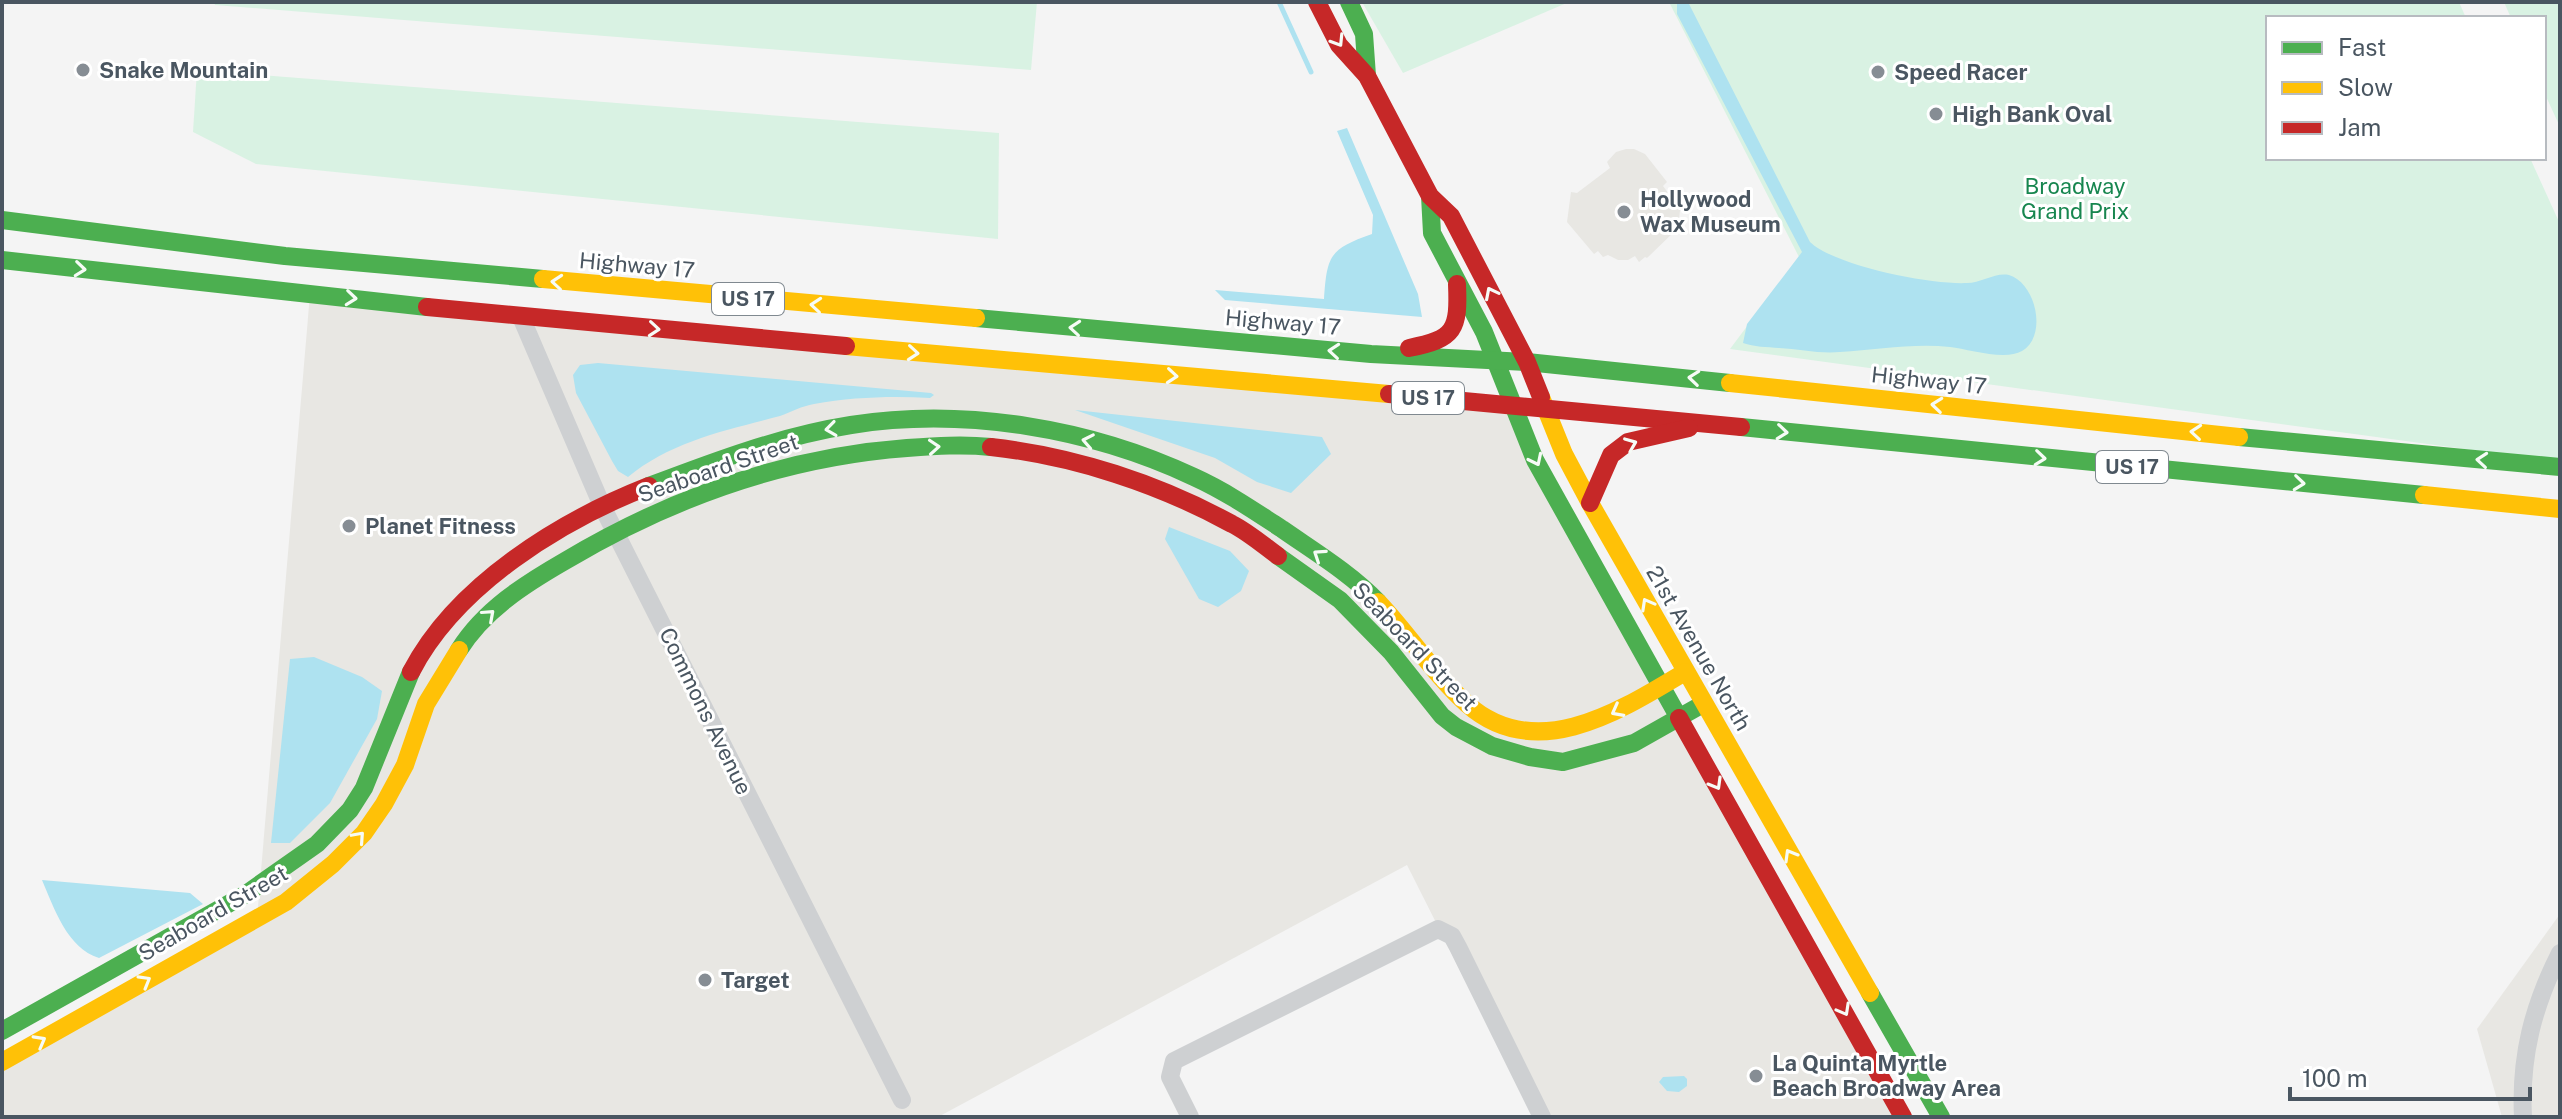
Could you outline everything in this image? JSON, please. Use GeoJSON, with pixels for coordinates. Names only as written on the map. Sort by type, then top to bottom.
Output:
{"type":"FeatureCollection","features":[{"type":"Feature","properties":{"kind":"main road","name":"21st Avenue North"},"geometry":{"type":"LineString","coordinates":[[1317,2],[1339,45],[1367,76],[1430,196],[1451,216],[1527,362],[1564,454],[1590,503],[1941,1117]]}},
{"type":"Feature","properties":{"kind":"main road","name":"21st Avenue North"},"geometry":{"type":"LineString","coordinates":[[1349,2],[1364,34],[1367,76]]}},
{"type":"Feature","properties":{"kind":"main road","name":"21st Avenue North"},"geometry":{"type":"LineString","coordinates":[[1430,196],[1432,233],[1484,332],[1535,460],[1903,1117]]}},
{"type":"Feature","properties":{"kind":"main road","name":"Highway 17"},"geometry":{"type":"LineString","coordinates":[[2,220],[300,258],[1371,354],[1527,362],[2168,430],[2560,467]]}},
{"type":"Feature","properties":{"kind":"main road","name":"US 17"},"geometry":{"type":"LineString","coordinates":[[2,260],[521,317],[1545,408],[2560,509]]}},
{"type":"Feature","properties":{"kind":"main road"},"geometry":{"type":"LineString","coordinates":[[1371,354],[1443,341],[1451,334],[1459,311],[1456,277]]}},
{"type":"Feature","properties":{"kind":"main road","name":"Seaboard Street"},"geometry":{"type":"LineString","coordinates":[[2,1031],[59,996],[217,911],[294,864],[338,825],[364,792],[381,754],[397,701],[439,623],[464,599],[544,538],[707,462],[799,433],[907,419],[972,421],[1108,444],[1183,472],[1253,509],[1344,572],[1366,590],[1411,638],[1465,705],[1486,719],[1508,727],[1538,733],[1567,731],[1607,716],[1685,672]]}},
{"type":"Feature","properties":{"kind":"main road"},"geometry":{"type":"LineString","coordinates":[[1590,503],[1611,455],[1628,442],[1704,424]]}},
{"type":"Feature","properties":{"kind":"main road","name":"Seaboard Street"},"geometry":{"type":"LineString","coordinates":[[2,1062],[286,902],[312,882],[364,833],[384,804],[405,765],[426,704],[467,638],[485,617],[532,580],[616,530],[679,503],[782,467],[855,452],[967,444],[1029,451],[1177,496],[1235,525],[1340,600],[1391,652],[1442,716],[1456,727],[1492,746],[1530,757],[1563,762],[1634,743],[1703,704]]}},
{"type":"Feature","properties":{"kind":"street","name":"Commons Avenue"},"geometry":{"type":"LineString","coordinates":[[521,317],[603,508],[902,1100]]}},
{"type":"Feature","properties":{"kind":"street"},"geometry":{"type":"LineString","coordinates":[[1190,1117],[1170,1077],[1174,1061],[1438,929],[1452,936],[1542,1117]]}},
{"type":"Feature","properties":{"kind":"street"},"geometry":{"type":"LineString","coordinates":[[2523,1117],[2523,1056],[2545,982],[2560,953]]}},
{"type":"Feature","properties":{"kind":"shaded area","name":"Hollywood Wax Museum"},"geometry":{"type":"Polygon","coordinates":[[[1626,149],[1645,154],[1667,182],[1663,186],[1674,201],[1681,202],[1678,228],[1639,262],[1635,256],[1618,260],[1608,255],[1603,257],[1598,251],[1594,254],[1567,222],[1571,192],[1577,193],[1610,168],[1607,162],[1616,152],[1626,149]]]}},
{"type":"Feature","properties":{"kind":"shaded area"},"geometry":{"type":"Polygon","coordinates":[[[310,294],[1513,406],[1903,1117],[1534,1117],[1407,865],[938,1117],[2,1117],[2,1062],[257,918],[310,294]]]}},
{"type":"Feature","properties":{"kind":"shaded area"},"geometry":{"type":"Polygon","coordinates":[[[2560,914],[2560,1117],[2502,1117],[2477,1029],[2560,914]]]}},
{"type":"Feature","properties":{"kind":"green space"},"geometry":{"type":"Polygon","coordinates":[[[214,2],[1037,2],[1031,70],[215,5],[214,2]]]}},
{"type":"Feature","properties":{"kind":"green space"},"geometry":{"type":"Polygon","coordinates":[[[1362,2],[1569,2],[1403,73],[1362,2]]]}},
{"type":"Feature","properties":{"kind":"green space","name":"Broadway Grand Prix"},"geometry":{"type":"Polygon","coordinates":[[[1669,2],[2459,2],[2465,16],[2266,16],[2266,160],[2531,160],[2560,224],[2560,462],[1730,349],[1799,257],[1669,2]]]}},
{"type":"Feature","properties":{"kind":"green space"},"geometry":{"type":"Polygon","coordinates":[[[2504,2],[2560,2],[2560,127],[2546,96],[2546,16],[2510,16],[2504,2]]]}},
{"type":"Feature","properties":{"kind":"green space"},"geometry":{"type":"Polygon","coordinates":[[[197,70],[999,133],[998,239],[256,164],[193,132],[197,70]]]}},
{"type":"Feature","properties":{"kind":"water"},"geometry":{"type":"Polygon","coordinates":[[[1677,2],[1688,2],[1810,242],[1822,251],[1861,266],[1931,281],[1967,283],[2009,275],[2026,288],[2032,299],[2036,322],[2030,344],[2022,351],[2006,355],[1936,346],[1825,352],[1743,343],[1747,324],[1802,252],[1677,14],[1677,2]]]}},
{"type":"Feature","properties":{"kind":"water"},"geometry":{"type":"Polygon","coordinates":[[[1347,128],[1418,294],[1422,317],[1225,300],[1215,290],[1324,299],[1329,263],[1333,256],[1347,244],[1372,234],[1373,215],[1337,131],[1347,128]]]}},
{"type":"Feature","properties":{"kind":"water"},"geometry":{"type":"Polygon","coordinates":[[[598,363],[934,395],[930,398],[872,398],[810,405],[681,446],[662,454],[628,477],[618,471],[576,393],[573,375],[580,365],[598,363]]]}},
{"type":"Feature","properties":{"kind":"water"},"geometry":{"type":"Polygon","coordinates":[[[1075,410],[1322,437],[1331,454],[1291,493],[1257,482],[1215,458],[1075,410]]]}},
{"type":"Feature","properties":{"kind":"water"},"geometry":{"type":"Polygon","coordinates":[[[1169,527],[1230,551],[1249,571],[1241,591],[1218,607],[1199,599],[1165,539],[1169,527]]]}},
{"type":"Feature","properties":{"kind":"water"},"geometry":{"type":"Polygon","coordinates":[[[314,657],[362,677],[382,691],[377,719],[330,803],[290,843],[271,843],[290,659],[314,657]]]}},
{"type":"Feature","properties":{"kind":"water"},"geometry":{"type":"Polygon","coordinates":[[[42,880],[190,893],[203,904],[99,958],[78,946],[70,936],[42,880]]]}},
{"type":"Feature","properties":{"kind":"water"},"geometry":{"type":"Polygon","coordinates":[[[1684,1076],[1687,1086],[1679,1092],[1667,1091],[1659,1082],[1663,1077],[1684,1076]]]}},
{"type":"Feature","properties":{"kind":"waterway"},"geometry":{"type":"LineString","coordinates":[[1279,2],[1311,72]]}},
{"type":"Feature","properties":{"kind":"traffic: fast"},"geometry":{"type":"LineString","coordinates":[[1349,2],[1364,34],[1367,76]]}},
{"type":"Feature","properties":{"kind":"traffic: fast"},"geometry":{"type":"LineString","coordinates":[[1430,196],[1432,233],[1484,332],[1535,460],[1679,718]]}},
{"type":"Feature","properties":{"kind":"traffic: fast"},"geometry":{"type":"LineString","coordinates":[[2,220],[285,256],[543,279]]}},
{"type":"Feature","properties":{"kind":"traffic: fast"},"geometry":{"type":"LineString","coordinates":[[2,260],[427,307]]}},
{"type":"Feature","properties":{"kind":"traffic: fast"},"geometry":{"type":"LineString","coordinates":[[976,318],[1371,354],[1527,362],[1730,383]]}},
{"type":"Feature","properties":{"kind":"traffic: fast"},"geometry":{"type":"LineString","coordinates":[[649,486],[774,443],[851,425],[938,419],[1026,426],[1112,446],[1205,482],[1319,555],[1378,602]]}},
{"type":"Feature","properties":{"kind":"traffic: fast"},"geometry":{"type":"LineString","coordinates":[[1741,427],[2424,495]]}},
{"type":"Feature","properties":{"kind":"traffic: fast"},"geometry":{"type":"LineString","coordinates":[[2239,437],[2560,467]]}},
{"type":"Feature","properties":{"kind":"traffic: fast"},"geometry":{"type":"LineString","coordinates":[[459,650],[480,622],[535,579],[645,518],[687,500],[773,471],[862,453],[960,445],[991,447]]}},
{"type":"Feature","properties":{"kind":"traffic: fast"},"geometry":{"type":"LineString","coordinates":[[1278,556],[1340,600],[1391,652],[1442,716],[1492,746],[1563,762],[1634,743],[1703,704]]}},
{"type":"Feature","properties":{"kind":"traffic: fast"},"geometry":{"type":"LineString","coordinates":[[2,1031],[246,894],[317,844],[350,810],[364,788],[411,672]]}},
{"type":"Feature","properties":{"kind":"traffic: fast"},"geometry":{"type":"LineString","coordinates":[[1870,993],[1941,1117]]}},
{"type":"Feature","properties":{"kind":"traffic: slow"},"geometry":{"type":"LineString","coordinates":[[543,279],[976,318]]}},
{"type":"Feature","properties":{"kind":"traffic: slow"},"geometry":{"type":"LineString","coordinates":[[846,346],[1389,394]]}},
{"type":"Feature","properties":{"kind":"traffic: slow"},"geometry":{"type":"LineString","coordinates":[[1730,383],[2239,437]]}},
{"type":"Feature","properties":{"kind":"traffic: slow"},"geometry":{"type":"LineString","coordinates":[[1541,397],[1564,454],[1590,503],[1870,993]]}},
{"type":"Feature","properties":{"kind":"traffic: slow"},"geometry":{"type":"LineString","coordinates":[[2424,495],[2560,509]]}},
{"type":"Feature","properties":{"kind":"traffic: slow"},"geometry":{"type":"LineString","coordinates":[[1378,602],[1467,704],[1494,722],[1521,730],[1549,731],[1578,726],[1633,702],[1685,672]]}},
{"type":"Feature","properties":{"kind":"traffic: slow"},"geometry":{"type":"LineString","coordinates":[[2,1062],[286,902],[333,864],[364,833],[384,804],[405,765],[426,704],[459,650]]}},
{"type":"Feature","properties":{"kind":"traffic: jam"},"geometry":{"type":"LineString","coordinates":[[1317,2],[1339,45],[1367,76],[1430,196],[1451,216],[1527,362],[1541,397]]}},
{"type":"Feature","properties":{"kind":"traffic: jam"},"geometry":{"type":"LineString","coordinates":[[1409,348],[1436,341],[1451,330],[1457,312],[1457,284]]}},
{"type":"Feature","properties":{"kind":"traffic: jam"},"geometry":{"type":"LineString","coordinates":[[427,307],[846,346]]}},
{"type":"Feature","properties":{"kind":"traffic: jam"},"geometry":{"type":"LineString","coordinates":[[1389,394],[1741,427]]}},
{"type":"Feature","properties":{"kind":"traffic: jam"},"geometry":{"type":"LineString","coordinates":[[1590,503],[1611,455],[1628,442],[1689,428]]}},
{"type":"Feature","properties":{"kind":"traffic: jam"},"geometry":{"type":"LineString","coordinates":[[991,447],[1053,457],[1146,484],[1232,524],[1278,556]]}},
{"type":"Feature","properties":{"kind":"traffic: jam"},"geometry":{"type":"LineString","coordinates":[[411,672],[430,640],[483,584],[546,537],[615,500],[649,486]]}},
{"type":"Feature","properties":{"kind":"traffic: jam"},"geometry":{"type":"LineString","coordinates":[[1679,718],[1903,1117]]}},
{"type":"Feature","properties":{"kind":"place","name":"Snake Mountain"},"geometry":{"type":"Point","coordinates":[83,70]}},
{"type":"Feature","properties":{"kind":"place","name":"Speed Racer"},"geometry":{"type":"Point","coordinates":[1878,72]}},
{"type":"Feature","properties":{"kind":"place","name":"High Bank Oval"},"geometry":{"type":"Point","coordinates":[1936,114]}},
{"type":"Feature","properties":{"kind":"place","name":"Hollywood Wax Museum"},"geometry":{"type":"Point","coordinates":[1624,212]}},
{"type":"Feature","properties":{"kind":"place","name":"Planet Fitness"},"geometry":{"type":"Point","coordinates":[349,526]}},
{"type":"Feature","properties":{"kind":"place","name":"Target"},"geometry":{"type":"Point","coordinates":[705,980]}},
{"type":"Feature","properties":{"kind":"place","name":"La Quinta Myrtle Beach Broadway Area"},"geometry":{"type":"Point","coordinates":[1756,1076]}}]}
